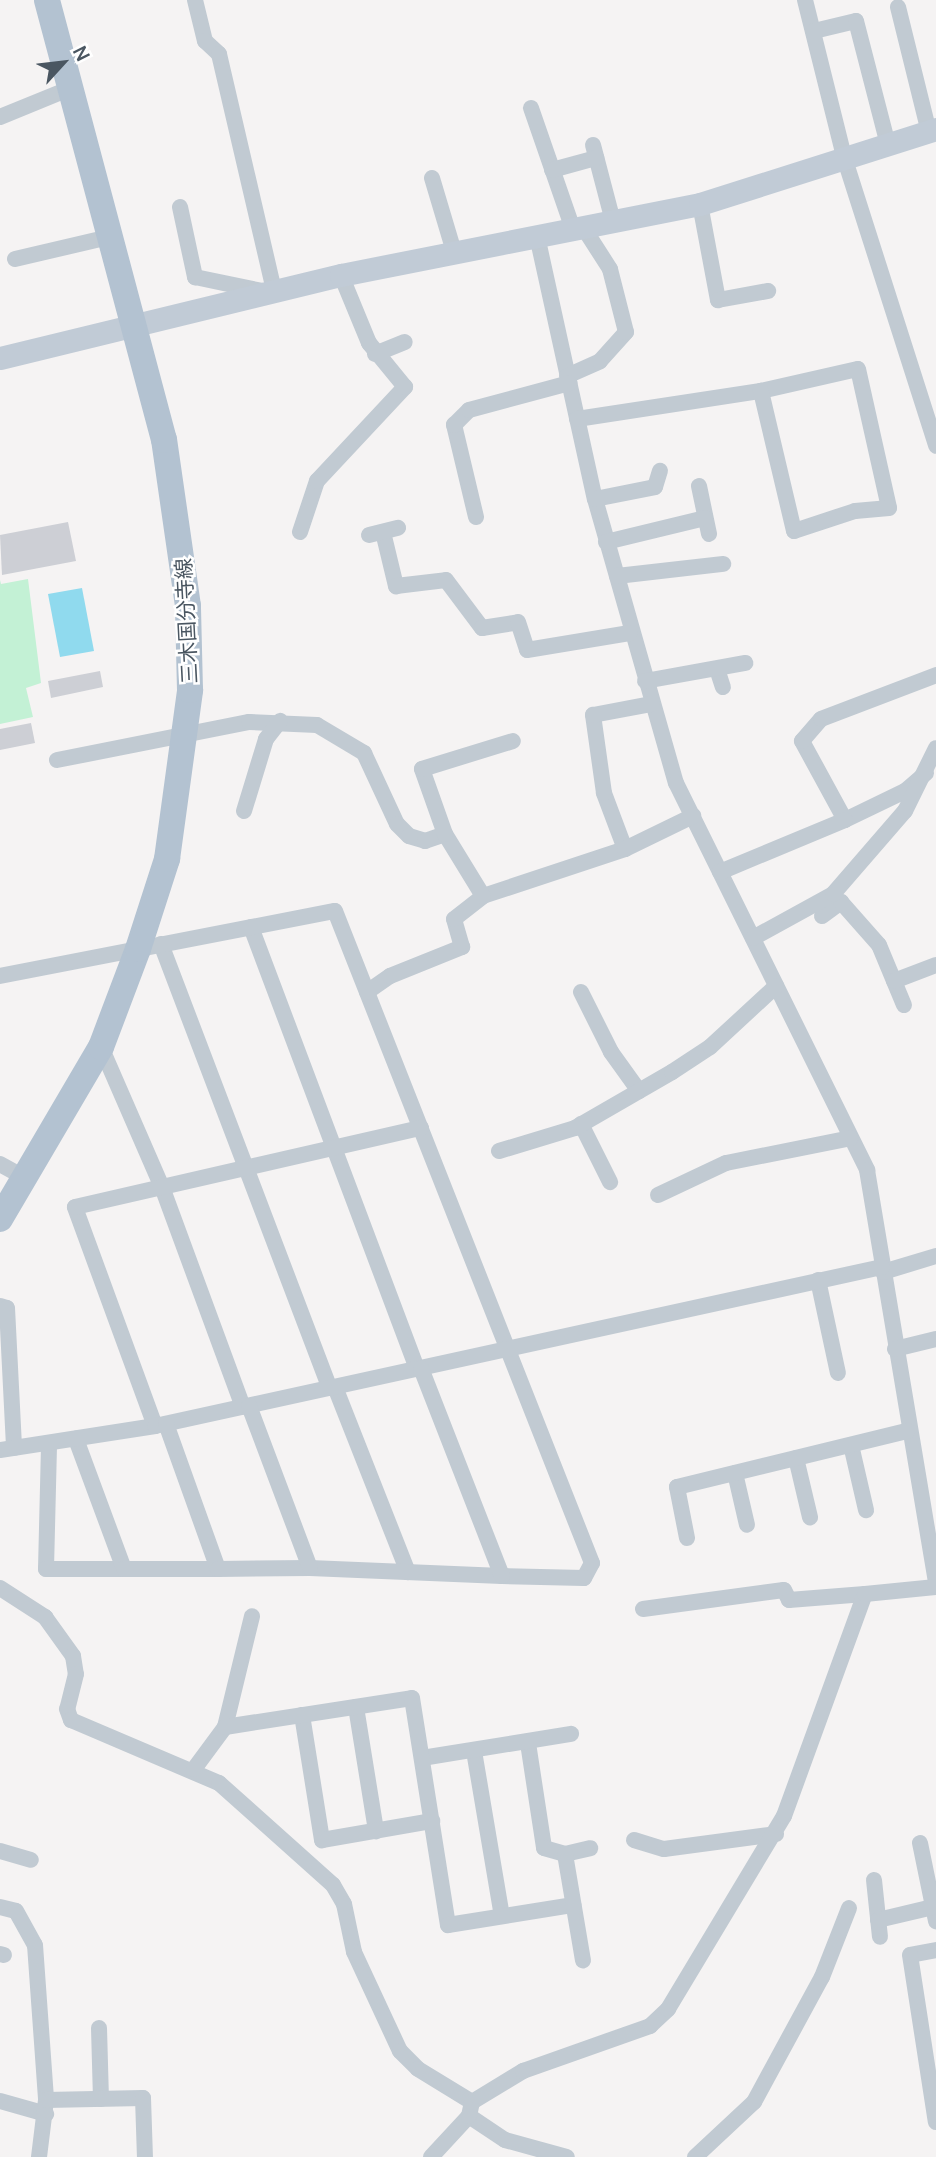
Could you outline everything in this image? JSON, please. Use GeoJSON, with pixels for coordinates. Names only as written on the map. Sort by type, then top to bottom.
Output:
{"type":"FeatureCollection","features":[{"type":"Feature","properties":{"kind":"main road","name":"三木国分寺線"},"geometry":{"type":"LineString","coordinates":[[0,1219],[101,1048],[150,947],[186,734],[188,618],[180,531],[136,322],[47,0]]}},
{"type":"Feature","properties":{"kind":"street"},"geometry":{"type":"LineString","coordinates":[[195,0],[205,41],[219,54],[270,291]]}},
{"type":"Feature","properties":{"kind":"street"},"geometry":{"type":"LineString","coordinates":[[805,0],[845,160],[926,428],[936,446]]}},
{"type":"Feature","properties":{"kind":"street"},"geometry":{"type":"LineString","coordinates":[[0,358],[136,322],[341,275],[700,204],[933,130],[898,8]]}},
{"type":"Feature","properties":{"kind":"street"},"geometry":{"type":"LineString","coordinates":[[814,31],[856,21],[888,145]]}},
{"type":"Feature","properties":{"kind":"street"},"geometry":{"type":"LineString","coordinates":[[0,117],[72,88]]}},
{"type":"Feature","properties":{"kind":"street"},"geometry":{"type":"LineString","coordinates":[[476,517],[454,425],[469,410],[568,380],[600,361],[626,332],[610,269],[578,228],[552,170],[531,108]]}},
{"type":"Feature","properties":{"kind":"street"},"geometry":{"type":"LineString","coordinates":[[552,170],[594,152],[613,221]]}},
{"type":"Feature","properties":{"kind":"street"},"geometry":{"type":"LineString","coordinates":[[432,178],[454,253]]}},
{"type":"Feature","properties":{"kind":"street"},"geometry":{"type":"LineString","coordinates":[[700,204],[718,300],[768,291]]}},
{"type":"Feature","properties":{"kind":"street"},"geometry":{"type":"LineString","coordinates":[[180,207],[195,277],[270,291]]}},
{"type":"Feature","properties":{"kind":"street"},"geometry":{"type":"LineString","coordinates":[[15,259],[113,236]]}},
{"type":"Feature","properties":{"kind":"street"},"geometry":{"type":"LineString","coordinates":[[537,236],[594,499],[652,704],[693,816],[867,1170],[907,1431],[936,1584],[864,1594],[789,1600],[785,1590],[643,1609]]}},
{"type":"Feature","properties":{"kind":"street"},"geometry":{"type":"LineString","coordinates":[[300,532],[317,481],[405,387],[375,354],[341,275]]}},
{"type":"Feature","properties":{"kind":"street"},"geometry":{"type":"LineString","coordinates":[[375,354],[405,342]]}},
{"type":"Feature","properties":{"kind":"street"},"geometry":{"type":"LineString","coordinates":[[577,419],[761,391],[858,369],[889,508],[855,511],[794,531],[761,391]]}},
{"type":"Feature","properties":{"kind":"street"},"geometry":{"type":"LineString","coordinates":[[594,499],[655,487],[660,471]]}},
{"type":"Feature","properties":{"kind":"street"},"geometry":{"type":"LineString","coordinates":[[699,486],[709,534]]}},
{"type":"Feature","properties":{"kind":"street"},"geometry":{"type":"LineString","coordinates":[[606,542],[705,518]]}},
{"type":"Feature","properties":{"kind":"street"},"geometry":{"type":"LineString","coordinates":[[383,532],[396,586],[446,580],[482,628],[518,622]]}},
{"type":"Feature","properties":{"kind":"street"},"geometry":{"type":"LineString","coordinates":[[617,576],[723,564]]}},
{"type":"Feature","properties":{"kind":"street"},"geometry":{"type":"LineString","coordinates":[[514,606],[530,657],[630,633]]}},
{"type":"Feature","properties":{"kind":"street"},"geometry":{"type":"LineString","coordinates":[[645,681],[745,663]]}},
{"type":"Feature","properties":{"kind":"street"},"geometry":{"type":"LineString","coordinates":[[717,669],[723,687]]}},
{"type":"Feature","properties":{"kind":"street"},"geometry":{"type":"LineString","coordinates":[[845,820],[802,741],[821,719],[936,675]]}},
{"type":"Feature","properties":{"kind":"street"},"geometry":{"type":"LineString","coordinates":[[625,849],[604,793],[593,715],[652,704]]}},
{"type":"Feature","properties":{"kind":"street"},"geometry":{"type":"LineString","coordinates":[[244,811],[267,739],[279,721]]}},
{"type":"Feature","properties":{"kind":"street"},"geometry":{"type":"LineString","coordinates":[[57,761],[186,734],[279,721],[317,725],[349,739],[364,753],[397,824],[409,836],[425,841],[445,834]]}},
{"type":"Feature","properties":{"kind":"street"},"geometry":{"type":"LineString","coordinates":[[483,897],[445,834],[422,769],[513,741]]}},
{"type":"Feature","properties":{"kind":"street"},"geometry":{"type":"LineString","coordinates":[[755,943],[833,894],[874,851],[931,777],[936,748]]}},
{"type":"Feature","properties":{"kind":"street"},"geometry":{"type":"LineString","coordinates":[[720,872],[845,820],[931,777]]}},
{"type":"Feature","properties":{"kind":"street"},"geometry":{"type":"LineString","coordinates":[[367,992],[390,976],[462,947],[454,919],[483,897],[625,849],[693,816]]}},
{"type":"Feature","properties":{"kind":"street"},"geometry":{"type":"LineString","coordinates":[[755,943],[841,902],[879,945],[904,1005]]}},
{"type":"Feature","properties":{"kind":"street"},"geometry":{"type":"LineString","coordinates":[[0,976],[335,911],[592,1563],[584,1578],[310,1568],[46,1569],[49,1446]]}},
{"type":"Feature","properties":{"kind":"street"},"geometry":{"type":"LineString","coordinates":[[251,927],[419,1368],[502,1576]]}},
{"type":"Feature","properties":{"kind":"street"},"geometry":{"type":"LineString","coordinates":[[150,947],[247,1168],[332,1387],[408,1572]]}},
{"type":"Feature","properties":{"kind":"street"},"geometry":{"type":"LineString","coordinates":[[894,981],[936,965]]}},
{"type":"Feature","properties":{"kind":"street"},"geometry":{"type":"LineString","coordinates":[[499,1151],[581,1124],[639,1091],[710,1047],[776,986]]}},
{"type":"Feature","properties":{"kind":"street"},"geometry":{"type":"LineString","coordinates":[[580,992],[611,1052],[639,1091]]}},
{"type":"Feature","properties":{"kind":"street"},"geometry":{"type":"LineString","coordinates":[[101,1048],[162,1187],[310,1568]]}},
{"type":"Feature","properties":{"kind":"street"},"geometry":{"type":"LineString","coordinates":[[581,1124],[610,1182]]}},
{"type":"Feature","properties":{"kind":"street"},"geometry":{"type":"LineString","coordinates":[[218,1569],[75,1207],[421,1128]]}},
{"type":"Feature","properties":{"kind":"street"},"geometry":{"type":"LineString","coordinates":[[658,1195],[726,1163],[851,1138]]}},
{"type":"Feature","properties":{"kind":"street"},"geometry":{"type":"LineString","coordinates":[[0,1164],[25,1178]]}},
{"type":"Feature","properties":{"kind":"street"},"geometry":{"type":"LineString","coordinates":[[0,1306],[7,1308],[7,1449],[49,1446],[76,1438],[160,1425],[818,1280],[883,1270],[936,1256]]}},
{"type":"Feature","properties":{"kind":"street"},"geometry":{"type":"LineString","coordinates":[[818,1280],[838,1373]]}},
{"type":"Feature","properties":{"kind":"street"},"geometry":{"type":"LineString","coordinates":[[895,1349],[936,1339]]}},
{"type":"Feature","properties":{"kind":"street"},"geometry":{"type":"LineString","coordinates":[[687,1538],[677,1487],[907,1431]]}},
{"type":"Feature","properties":{"kind":"street"},"geometry":{"type":"LineString","coordinates":[[76,1438],[124,1569]]}},
{"type":"Feature","properties":{"kind":"street"},"geometry":{"type":"LineString","coordinates":[[851,1445],[866,1510]]}},
{"type":"Feature","properties":{"kind":"street"},"geometry":{"type":"LineString","coordinates":[[796,1458],[810,1517]]}},
{"type":"Feature","properties":{"kind":"street"},"geometry":{"type":"LineString","coordinates":[[735,1473],[747,1525]]}},
{"type":"Feature","properties":{"kind":"street"},"geometry":{"type":"LineString","coordinates":[[0,1588],[45,1616],[73,1656],[76,1674],[67,1709],[71,1720],[194,1769],[251,1807],[333,1885],[344,1904],[354,1952],[400,2051],[505,2140],[567,2157]]}},
{"type":"Feature","properties":{"kind":"street"},"geometry":{"type":"LineString","coordinates":[[431,2157],[470,2109],[523,2071],[650,2026],[668,2009],[776,1833],[864,1594]]}},
{"type":"Feature","properties":{"kind":"street"},"geometry":{"type":"LineString","coordinates":[[194,1769],[225,1727],[252,1616]]}},
{"type":"Feature","properties":{"kind":"street"},"geometry":{"type":"LineString","coordinates":[[225,1727],[412,1698],[448,1925],[573,1905]]}},
{"type":"Feature","properties":{"kind":"street"},"geometry":{"type":"LineString","coordinates":[[356,1707],[376,1831]]}},
{"type":"Feature","properties":{"kind":"street"},"geometry":{"type":"LineString","coordinates":[[302,1715],[322,1840]]}},
{"type":"Feature","properties":{"kind":"street"},"geometry":{"type":"LineString","coordinates":[[422,1758],[572,1734]]}},
{"type":"Feature","properties":{"kind":"street"},"geometry":{"type":"LineString","coordinates":[[528,1743],[544,1848],[565,1854],[590,1848]]}},
{"type":"Feature","properties":{"kind":"street"},"geometry":{"type":"LineString","coordinates":[[474,1751],[502,1916]]}},
{"type":"Feature","properties":{"kind":"street"},"geometry":{"type":"LineString","coordinates":[[302,1856],[322,1840],[432,1821]]}},
{"type":"Feature","properties":{"kind":"street"},"geometry":{"type":"LineString","coordinates":[[634,1840],[664,1849],[776,1833]]}},
{"type":"Feature","properties":{"kind":"street"},"geometry":{"type":"LineString","coordinates":[[878,1920],[935,1914],[920,1843]]}},
{"type":"Feature","properties":{"kind":"street"},"geometry":{"type":"LineString","coordinates":[[0,1851],[31,1860]]}},
{"type":"Feature","properties":{"kind":"street"},"geometry":{"type":"LineString","coordinates":[[565,1854],[583,1960]]}},
{"type":"Feature","properties":{"kind":"street"},"geometry":{"type":"LineString","coordinates":[[873,1880],[880,1937]]}},
{"type":"Feature","properties":{"kind":"street"},"geometry":{"type":"LineString","coordinates":[[0,1907],[16,1911],[35,1945],[46,2107],[39,2157]]}},
{"type":"Feature","properties":{"kind":"street"},"geometry":{"type":"LineString","coordinates":[[695,2157],[754,2102],[822,1977],[849,1908]]}},
{"type":"Feature","properties":{"kind":"street"},"geometry":{"type":"LineString","coordinates":[[936,1950],[910,1955],[931,2058],[936,2122]]}},
{"type":"Feature","properties":{"kind":"street"},"geometry":{"type":"LineString","coordinates":[[99,2028],[101,2099]]}},
{"type":"Feature","properties":{"kind":"street"},"geometry":{"type":"LineString","coordinates":[[0,2101],[46,2107],[101,2099],[143,2098],[145,2157]]}},
{"type":"Feature","properties":{"kind":"green space"},"geometry":{"type":"Polygon","coordinates":[[[28,579],[41,683],[26,688],[33,717],[0,724],[0,580],[1,584],[28,579]]]}},
{"type":"Feature","properties":{"kind":"water"},"geometry":{"type":"Polygon","coordinates":[[[82,588],[94,651],[60,657],[48,594],[82,588]]]}},
{"type":"Feature","properties":{"kind":"building"},"geometry":{"type":"Polygon","coordinates":[[[68,522],[76,561],[2,575],[0,535],[68,522]]]}},
{"type":"Feature","properties":{"kind":"building"},"geometry":{"type":"Polygon","coordinates":[[[100,671],[103,687],[51,698],[48,681],[100,671]]]}},
{"type":"Feature","properties":{"kind":"building"},"geometry":{"type":"Polygon","coordinates":[[[31,723],[35,743],[0,750],[0,729],[31,723]]]}}]}
